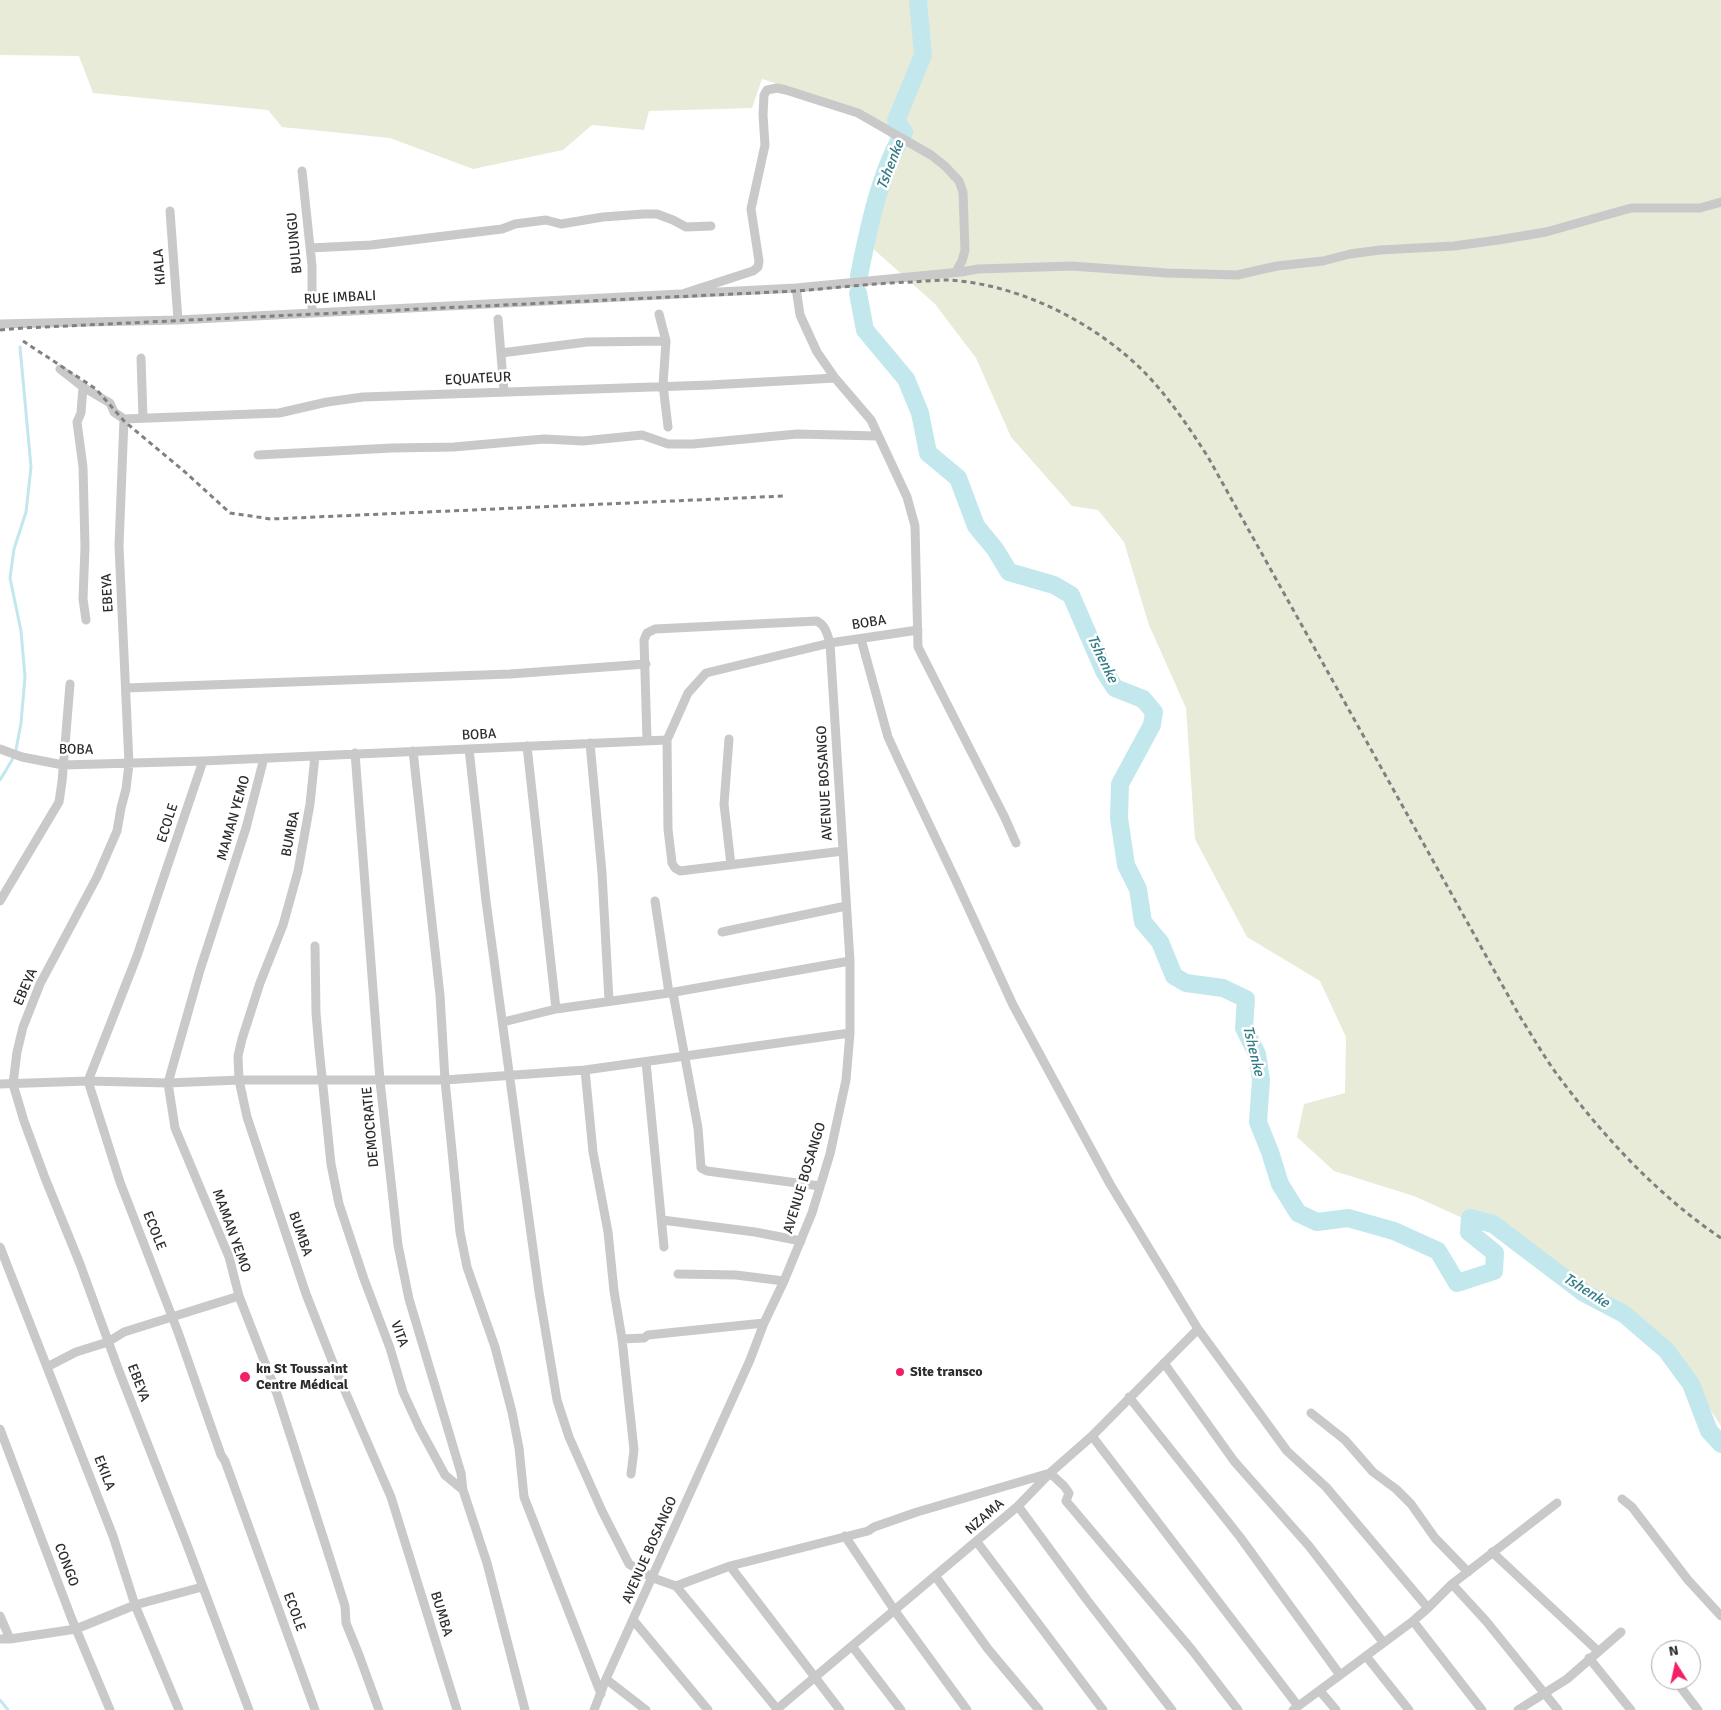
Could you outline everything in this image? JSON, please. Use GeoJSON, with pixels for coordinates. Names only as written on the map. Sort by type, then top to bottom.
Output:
{"type":"FeatureCollection","features":[{"type":"Feature","properties":{"kind":"street"},"geometry":{"type":"LineString","coordinates":[[682,294],[753,271],[758,267],[759,261],[751,209],[765,145],[764,95],[767,90],[777,88],[858,113],[938,160],[950,172],[962,186],[964,192],[965,250],[962,262],[958,268],[960,272]]}},
{"type":"Feature","properties":{"kind":"street","name":"BULUNGU"},"geometry":{"type":"LineString","coordinates":[[302,171],[312,266],[312,313]]}},
{"type":"Feature","properties":{"kind":"street"},"geometry":{"type":"LineString","coordinates":[[682,294],[796,288],[978,269],[1072,266],[1167,273],[1237,275],[1277,266],[1323,261],[1350,254],[1380,250],[1454,246],[1546,232],[1631,208],[1700,208],[1721,202]]}},
{"type":"Feature","properties":{"kind":"street","name":"KIALA"},"geometry":{"type":"LineString","coordinates":[[170,211],[178,320]]}},
{"type":"Feature","properties":{"kind":"street"},"geometry":{"type":"LineString","coordinates":[[310,248],[371,245],[502,228],[515,224],[546,220],[561,224],[634,214],[657,214],[686,227],[711,226]]}},
{"type":"Feature","properties":{"kind":"street"},"geometry":{"type":"LineString","coordinates":[[796,288],[800,315],[817,352],[835,378],[871,420],[908,497],[915,526],[918,647],[1006,818],[1016,843]]}},
{"type":"Feature","properties":{"kind":"street","name":"RUE IMBALI"},"geometry":{"type":"LineString","coordinates":[[0,324],[178,320],[682,294]]}},
{"type":"Feature","properties":{"kind":"street"},"geometry":{"type":"LineString","coordinates":[[659,314],[666,341],[663,385],[668,427]]}},
{"type":"Feature","properties":{"kind":"street"},"geometry":{"type":"LineString","coordinates":[[498,319],[504,391]]}},
{"type":"Feature","properties":{"kind":"street"},"geometry":{"type":"LineString","coordinates":[[501,353],[577,343],[666,341]]}},
{"type":"Feature","properties":{"kind":"street"},"geometry":{"type":"LineString","coordinates":[[141,358],[143,418]]}},
{"type":"Feature","properties":{"kind":"street"},"geometry":{"type":"LineString","coordinates":[[60,369],[83,387],[110,404],[114,412],[124,419]]}},
{"type":"Feature","properties":{"kind":"street","name":"EQUATEUR"},"geometry":{"type":"LineString","coordinates":[[124,419],[279,413],[327,402],[363,397],[663,385],[710,385],[835,378]]}},
{"type":"Feature","properties":{"kind":"street"},"geometry":{"type":"LineString","coordinates":[[83,387],[81,413],[77,422],[83,467],[85,547],[83,599],[86,620]]}},
{"type":"Feature","properties":{"kind":"street","name":"EBEYA"},"geometry":{"type":"LineString","coordinates":[[124,419],[119,546],[129,764],[126,789],[118,831],[97,877],[40,984],[17,1052],[13,1071],[13,1084],[27,1129],[80,1264],[248,1710]]}},
{"type":"Feature","properties":{"kind":"street"},"geometry":{"type":"LineString","coordinates":[[258,455],[392,448],[454,447],[544,439],[583,441],[642,435],[668,444],[693,444],[797,434],[878,436]]}},
{"type":"Feature","properties":{"kind":"street"},"geometry":{"type":"LineString","coordinates":[[647,740],[644,640],[647,633],[655,629],[817,621],[826,630],[830,643]]}},
{"type":"Feature","properties":{"kind":"street","name":"BOBA"},"geometry":{"type":"LineString","coordinates":[[0,749],[38,761],[63,764],[129,764],[666,740],[688,693],[706,673],[830,643],[918,630]]}},
{"type":"Feature","properties":{"kind":"street"},"geometry":{"type":"LineString","coordinates":[[861,639],[888,737],[1013,1005],[1110,1184],[1198,1329],[1287,1451],[1326,1487],[1428,1608]]}},
{"type":"Feature","properties":{"kind":"street","name":"AVENUE BOSANGO"},"geometry":{"type":"LineString","coordinates":[[594,1710],[606,1679],[634,1621],[784,1281],[801,1240],[830,1154],[846,1080],[850,1033],[850,961],[830,643]]}},
{"type":"Feature","properties":{"kind":"street"},"geometry":{"type":"LineString","coordinates":[[126,688],[510,674],[646,664]]}},
{"type":"Feature","properties":{"kind":"street"},"geometry":{"type":"LineString","coordinates":[[0,900],[59,802],[70,684]]}},
{"type":"Feature","properties":{"kind":"street"},"geometry":{"type":"LineString","coordinates":[[729,739],[724,804],[731,865]]}},
{"type":"Feature","properties":{"kind":"street"},"geometry":{"type":"LineString","coordinates":[[666,740],[668,829],[672,863],[675,868],[680,871],[843,851]]}},
{"type":"Feature","properties":{"kind":"street"},"geometry":{"type":"LineString","coordinates":[[590,743],[602,873],[609,1001]]}},
{"type":"Feature","properties":{"kind":"street"},"geometry":{"type":"LineString","coordinates":[[527,746],[556,1010]]}},
{"type":"Feature","properties":{"kind":"street"},"geometry":{"type":"LineString","coordinates":[[469,749],[485,891],[539,1292],[557,1400],[562,1418],[602,1511],[629,1564],[653,1578],[676,1586],[777,1710]]}},
{"type":"Feature","properties":{"kind":"street"},"geometry":{"type":"LineString","coordinates":[[413,751],[441,1004],[445,1080],[460,1232],[467,1267],[495,1347],[512,1412],[519,1448],[524,1497],[601,1694]]}},
{"type":"Feature","properties":{"kind":"street","name":"DEMOCRATIE"},"geometry":{"type":"LineString","coordinates":[[355,754],[380,1081],[398,1246],[410,1299],[461,1473],[463,1490]]}},
{"type":"Feature","properties":{"kind":"street","name":"BUMBA"},"geometry":{"type":"LineString","coordinates":[[315,756],[310,804],[298,871],[283,925],[260,983],[242,1040],[238,1056],[239,1080],[247,1117],[306,1294],[390,1497],[457,1710]]}},
{"type":"Feature","properties":{"kind":"street","name":"MAMAN YEMO"},"geometry":{"type":"LineString","coordinates":[[264,758],[259,784],[200,970],[168,1083],[175,1128],[229,1257],[239,1296],[277,1394],[344,1606],[346,1623],[379,1710]]}},
{"type":"Feature","properties":{"kind":"street","name":"ECOLE"},"geometry":{"type":"LineString","coordinates":[[203,761],[137,956],[88,1081],[120,1182],[172,1317],[315,1710]]}},
{"type":"Feature","properties":{"kind":"street"},"geometry":{"type":"LineString","coordinates":[[655,901],[698,1128],[701,1168],[707,1171],[820,1186]]}},
{"type":"Feature","properties":{"kind":"street"},"geometry":{"type":"LineString","coordinates":[[722,932],[846,906]]}},
{"type":"Feature","properties":{"kind":"street","name":"VITA"},"geometry":{"type":"LineString","coordinates":[[315,946],[316,1013],[334,1186],[364,1279],[390,1348],[403,1392],[419,1427],[446,1475],[463,1490],[487,1563],[526,1710]]}},
{"type":"Feature","properties":{"kind":"street"},"geometry":{"type":"LineString","coordinates":[[502,1022],[556,1010],[671,993],[850,961]]}},
{"type":"Feature","properties":{"kind":"street"},"geometry":{"type":"LineString","coordinates":[[0,1084],[88,1081],[168,1083],[239,1080],[445,1080],[585,1070],[850,1033]]}},
{"type":"Feature","properties":{"kind":"street"},"geometry":{"type":"LineString","coordinates":[[646,1062],[664,1247]]}},
{"type":"Feature","properties":{"kind":"street"},"geometry":{"type":"LineString","coordinates":[[585,1070],[593,1152],[608,1232],[614,1291],[622,1339],[634,1450],[631,1474]]}},
{"type":"Feature","properties":{"kind":"street"},"geometry":{"type":"LineString","coordinates":[[662,1220],[801,1240]]}},
{"type":"Feature","properties":{"kind":"street","name":"EKILA"},"geometry":{"type":"LineString","coordinates":[[0,1247],[113,1536],[135,1606],[179,1710]]}},
{"type":"Feature","properties":{"kind":"street"},"geometry":{"type":"LineString","coordinates":[[678,1274],[736,1275],[784,1281]]}},
{"type":"Feature","properties":{"kind":"street"},"geometry":{"type":"LineString","coordinates":[[47,1367],[76,1352],[108,1342],[124,1332],[239,1296]]}},
{"type":"Feature","properties":{"kind":"street"},"geometry":{"type":"LineString","coordinates":[[622,1339],[764,1323]]}},
{"type":"Feature","properties":{"kind":"street","name":"NZAMA"},"geometry":{"type":"LineString","coordinates":[[777,1710],[1018,1506],[1050,1473],[1092,1436],[1198,1329]]}},
{"type":"Feature","properties":{"kind":"street"},"geometry":{"type":"LineString","coordinates":[[1164,1362],[1234,1461],[1309,1546],[1383,1642]]}},
{"type":"Feature","properties":{"kind":"street"},"geometry":{"type":"LineString","coordinates":[[1129,1397],[1240,1537],[1340,1675]]}},
{"type":"Feature","properties":{"kind":"street"},"geometry":{"type":"LineString","coordinates":[[1311,1413],[1345,1440],[1373,1472],[1396,1488],[1435,1538],[1468,1572]]}},
{"type":"Feature","properties":{"kind":"street","name":"CONGO"},"geometry":{"type":"LineString","coordinates":[[0,1429],[76,1629],[110,1710]]}},
{"type":"Feature","properties":{"kind":"street"},"geometry":{"type":"LineString","coordinates":[[1092,1436],[1295,1708],[1413,1621],[1452,1584],[1557,1503]]}},
{"type":"Feature","properties":{"kind":"street"},"geometry":{"type":"LineString","coordinates":[[676,1586],[730,1566],[868,1531],[874,1526],[917,1512],[1050,1473],[1070,1493],[1066,1501],[1192,1650],[1238,1710]]}},
{"type":"Feature","properties":{"kind":"street"},"geometry":{"type":"LineString","coordinates":[[1622,1500],[1632,1507],[1688,1580],[1721,1616]]}},
{"type":"Feature","properties":{"kind":"street"},"geometry":{"type":"LineString","coordinates":[[1018,1506],[1081,1593],[1172,1710]]}},
{"type":"Feature","properties":{"kind":"street"},"geometry":{"type":"LineString","coordinates":[[845,1536],[895,1611],[967,1710]]}},
{"type":"Feature","properties":{"kind":"street"},"geometry":{"type":"LineString","coordinates":[[977,1542],[1103,1710]]}},
{"type":"Feature","properties":{"kind":"street"},"geometry":{"type":"LineString","coordinates":[[1492,1552],[1598,1651]]}},
{"type":"Feature","properties":{"kind":"street"},"geometry":{"type":"LineString","coordinates":[[730,1566],[840,1710]]}},
{"type":"Feature","properties":{"kind":"street"},"geometry":{"type":"LineString","coordinates":[[936,1577],[988,1649],[1039,1710]]}},
{"type":"Feature","properties":{"kind":"street"},"geometry":{"type":"LineString","coordinates":[[1452,1584],[1486,1621],[1558,1710]]}},
{"type":"Feature","properties":{"kind":"street"},"geometry":{"type":"LineString","coordinates":[[0,1639],[76,1629],[135,1606],[202,1587]]}},
{"type":"Feature","properties":{"kind":"street"},"geometry":{"type":"LineString","coordinates":[[0,1616],[10,1639]]}},
{"type":"Feature","properties":{"kind":"street"},"geometry":{"type":"LineString","coordinates":[[634,1621],[708,1710]]}},
{"type":"Feature","properties":{"kind":"street"},"geometry":{"type":"LineString","coordinates":[[1413,1621],[1482,1710]]}},
{"type":"Feature","properties":{"kind":"street"},"geometry":{"type":"LineString","coordinates":[[1518,1710],[1567,1679],[1621,1632]]}},
{"type":"Feature","properties":{"kind":"street"},"geometry":{"type":"LineString","coordinates":[[852,1646],[901,1710]]}},
{"type":"Feature","properties":{"kind":"street"},"geometry":{"type":"LineString","coordinates":[[1366,1656],[1409,1710]]}},
{"type":"Feature","properties":{"kind":"street"},"geometry":{"type":"LineString","coordinates":[[1589,1658],[1631,1710]]}},
{"type":"Feature","properties":{"kind":"street"},"geometry":{"type":"LineString","coordinates":[[606,1679],[646,1710]]}},
{"type":"Feature","properties":{"kind":"street"},"geometry":{"type":"LineString","coordinates":[[1683,1690],[1698,1710]]}},
{"type":"Feature","properties":{"kind":"street"},"geometry":{"type":"LineString","coordinates":[[1320,1691],[1336,1710]]}},
{"type":"Feature","properties":{"kind":"green space"},"geometry":{"type":"Polygon","coordinates":[[[0,0],[1721,0],[1721,1426],[1692,1381],[1565,1275],[1478,1225],[1414,1196],[1334,1171],[1297,1137],[1304,1104],[1345,1093],[1346,1037],[1320,981],[1247,937],[1195,839],[1186,708],[1149,625],[1124,542],[1098,510],[1072,506],[1011,437],[976,358],[935,304],[870,246],[898,146],[866,112],[762,79],[752,108],[649,111],[644,130],[592,125],[563,150],[473,169],[390,138],[282,127],[268,110],[93,93],[79,56],[0,55],[0,0]]]}},
{"type":"Feature","properties":{"kind":"waterway","name":"Tshenke"},"geometry":{"type":"LineString","coordinates":[[859,276],[876,202],[888,165],[904,132],[896,121],[923,55],[918,0]]}},
{"type":"Feature","properties":{"kind":"waterway","name":"Tshenke"},"geometry":{"type":"LineString","coordinates":[[858,293],[865,330],[906,379],[920,413],[928,453],[958,478],[976,526],[995,549],[1009,572],[1054,585],[1071,595],[1104,671],[1115,688],[1143,699],[1154,712],[1152,725],[1120,784],[1119,818],[1126,865],[1138,889],[1143,922],[1160,942],[1174,976],[1186,983],[1223,988],[1246,999],[1244,1028],[1257,1054],[1261,1080],[1258,1122],[1280,1184],[1298,1213],[1317,1222],[1348,1218],[1394,1231],[1438,1251],[1457,1283],[1494,1271],[1495,1253],[1469,1232],[1470,1218],[1493,1224],[1584,1293],[1624,1314],[1666,1350],[1691,1384],[1709,1431],[1721,1444]]}},
{"type":"Feature","properties":{"kind":"waterway"},"geometry":{"type":"LineString","coordinates":[[0,780],[15,755],[21,723],[25,677],[21,631],[10,578],[14,549],[26,512],[31,467],[20,347]]}},
{"type":"Feature","properties":{"kind":"waterway"},"geometry":{"type":"LineString","coordinates":[[0,1700],[8,1710]]}},
{"type":"Feature","properties":{"kind":"railway"},"geometry":{"type":"LineString","coordinates":[[0,330],[796,291],[944,280],[976,283],[1003,290],[1057,310],[1107,340],[1129,358],[1157,386],[1180,416],[1208,457],[1519,1015],[1546,1059],[1592,1119],[1632,1163],[1675,1203],[1721,1238]]}},
{"type":"Feature","properties":{"kind":"railway"},"geometry":{"type":"LineString","coordinates":[[23,341],[96,389],[124,421],[230,513],[271,519],[784,496]]}},
{"type":"Feature","properties":{"kind":"place","name":"Site transco"},"geometry":{"type":"Point","coordinates":[900,1372]}},
{"type":"Feature","properties":{"kind":"place","name":"kn St Toussaint Centre Médical"},"geometry":{"type":"Point","coordinates":[245,1377]}}]}
